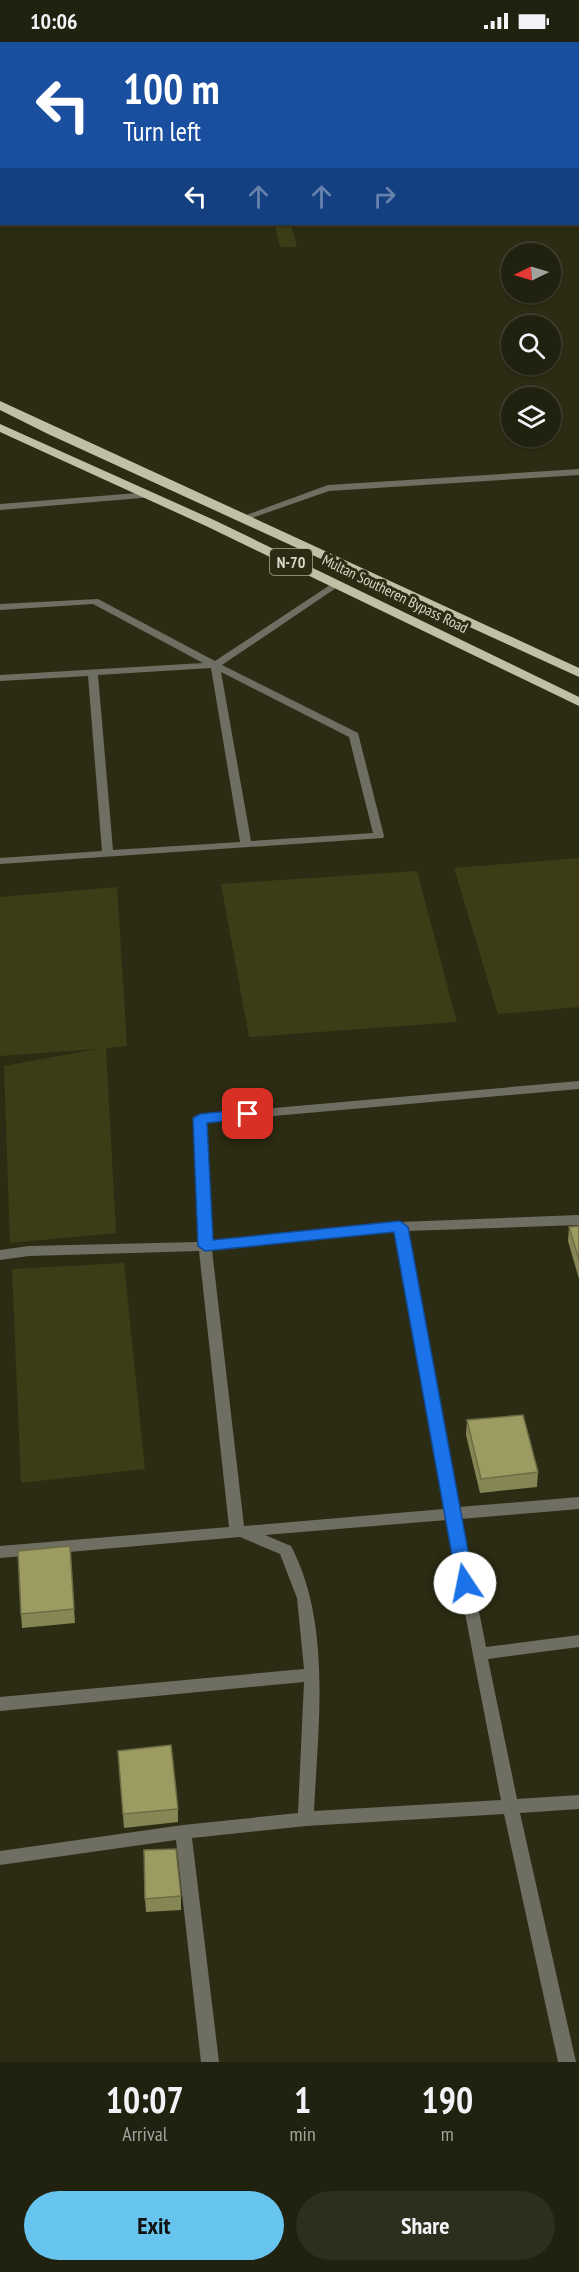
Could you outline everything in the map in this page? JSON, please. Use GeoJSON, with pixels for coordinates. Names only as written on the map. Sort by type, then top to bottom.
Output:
{"type":"FeatureCollection","features":[{"type":"Feature","properties":{"kind":"highway","name":"Multan Southeren Bypass Road"},"geometry":{"type":"LineString","coordinates":[[0,405],[579,673]]}},
{"type":"Feature","properties":{"kind":"highway","name":"Multan Southeren Bypass Road"},"geometry":{"type":"LineString","coordinates":[[0,428],[150,495],[579,702]]}},
{"type":"Feature","properties":{"kind":"street"},"geometry":{"type":"LineString","coordinates":[[243,518],[328,488],[579,472]]}},
{"type":"Feature","properties":{"kind":"street"},"geometry":{"type":"LineString","coordinates":[[0,507],[150,495]]}},
{"type":"Feature","properties":{"kind":"street"},"geometry":{"type":"LineString","coordinates":[[0,678],[215,665],[336,584]]}},
{"type":"Feature","properties":{"kind":"street"},"geometry":{"type":"LineString","coordinates":[[0,607],[95,601],[354,735],[379,836],[0,861]]}},
{"type":"Feature","properties":{"kind":"street"},"geometry":{"type":"LineString","coordinates":[[215,665],[246,845]]}},
{"type":"Feature","properties":{"kind":"street"},"geometry":{"type":"LineString","coordinates":[[93,672],[108,854]]}},
{"type":"Feature","properties":{"kind":"street"},"geometry":{"type":"LineString","coordinates":[[237,1530],[205,1246],[200,1118],[579,1085]]}},
{"type":"Feature","properties":{"kind":"street"},"geometry":{"type":"LineString","coordinates":[[0,1256],[29,1251],[205,1246],[400,1227],[579,1220]]}},
{"type":"Feature","properties":{"kind":"street"},"geometry":{"type":"LineString","coordinates":[[400,1227],[452,1513],[510,1807],[567,2062]]}},
{"type":"Feature","properties":{"kind":"street"},"geometry":{"type":"LineString","coordinates":[[0,1552],[237,1530],[579,1503]]}},
{"type":"Feature","properties":{"kind":"street"},"geometry":{"type":"LineString","coordinates":[[237,1530],[286,1550],[304,1598],[312,1675],[306,1819]]}},
{"type":"Feature","properties":{"kind":"street"},"geometry":{"type":"LineString","coordinates":[[480,1654],[579,1641]]}},
{"type":"Feature","properties":{"kind":"street"},"geometry":{"type":"LineString","coordinates":[[0,1704],[312,1675]]}},
{"type":"Feature","properties":{"kind":"street"},"geometry":{"type":"LineString","coordinates":[[0,1858],[183,1832],[306,1819],[579,1802]]}},
{"type":"Feature","properties":{"kind":"street"},"geometry":{"type":"LineString","coordinates":[[183,1832],[210,2062]]}},
{"type":"Feature","properties":{"kind":"shaded area"},"geometry":{"type":"Polygon","coordinates":[[[275,225],[291,225],[297,247],[280,247],[275,225]]]}},
{"type":"Feature","properties":{"kind":"shaded area"},"geometry":{"type":"Polygon","coordinates":[[[579,858],[579,1007],[498,1014],[454,868],[579,858]]]}},
{"type":"Feature","properties":{"kind":"shaded area"},"geometry":{"type":"Polygon","coordinates":[[[417,871],[457,1022],[249,1037],[221,884],[417,871]]]}},
{"type":"Feature","properties":{"kind":"shaded area"},"geometry":{"type":"Polygon","coordinates":[[[117,887],[127,1046],[106,1048],[116,1233],[10,1243],[4,1066],[97,1049],[0,1056],[0,897],[117,887]]]}},
{"type":"Feature","properties":{"kind":"shaded area"},"geometry":{"type":"Polygon","coordinates":[[[124,1263],[145,1469],[21,1483],[12,1269],[124,1263]]]}},
{"type":"Feature","properties":{"kind":"building"},"geometry":{"type":"Polygon","coordinates":[[[579,1226],[579,1260],[569,1227],[579,1226]]]}},
{"type":"Feature","properties":{"kind":"building"},"geometry":{"type":"Polygon","coordinates":[[[523,1415],[538,1472],[481,1479],[467,1420],[523,1415]]]}},
{"type":"Feature","properties":{"kind":"building"},"geometry":{"type":"Polygon","coordinates":[[[70,1546],[74,1609],[21,1614],[18,1551],[70,1546]]]}},
{"type":"Feature","properties":{"kind":"building"},"geometry":{"type":"Polygon","coordinates":[[[171,1745],[178,1809],[123,1814],[118,1751],[171,1745]]]}},
{"type":"Feature","properties":{"kind":"building"},"geometry":{"type":"Polygon","coordinates":[[[176,1849],[181,1896],[145,1899],[144,1850],[176,1849]]]}},
{"type":"Feature","properties":{"kind":"route"},"geometry":{"type":"LineString","coordinates":[[248,1114],[200,1118],[205,1246],[400,1227],[465,1583]]}}]}
